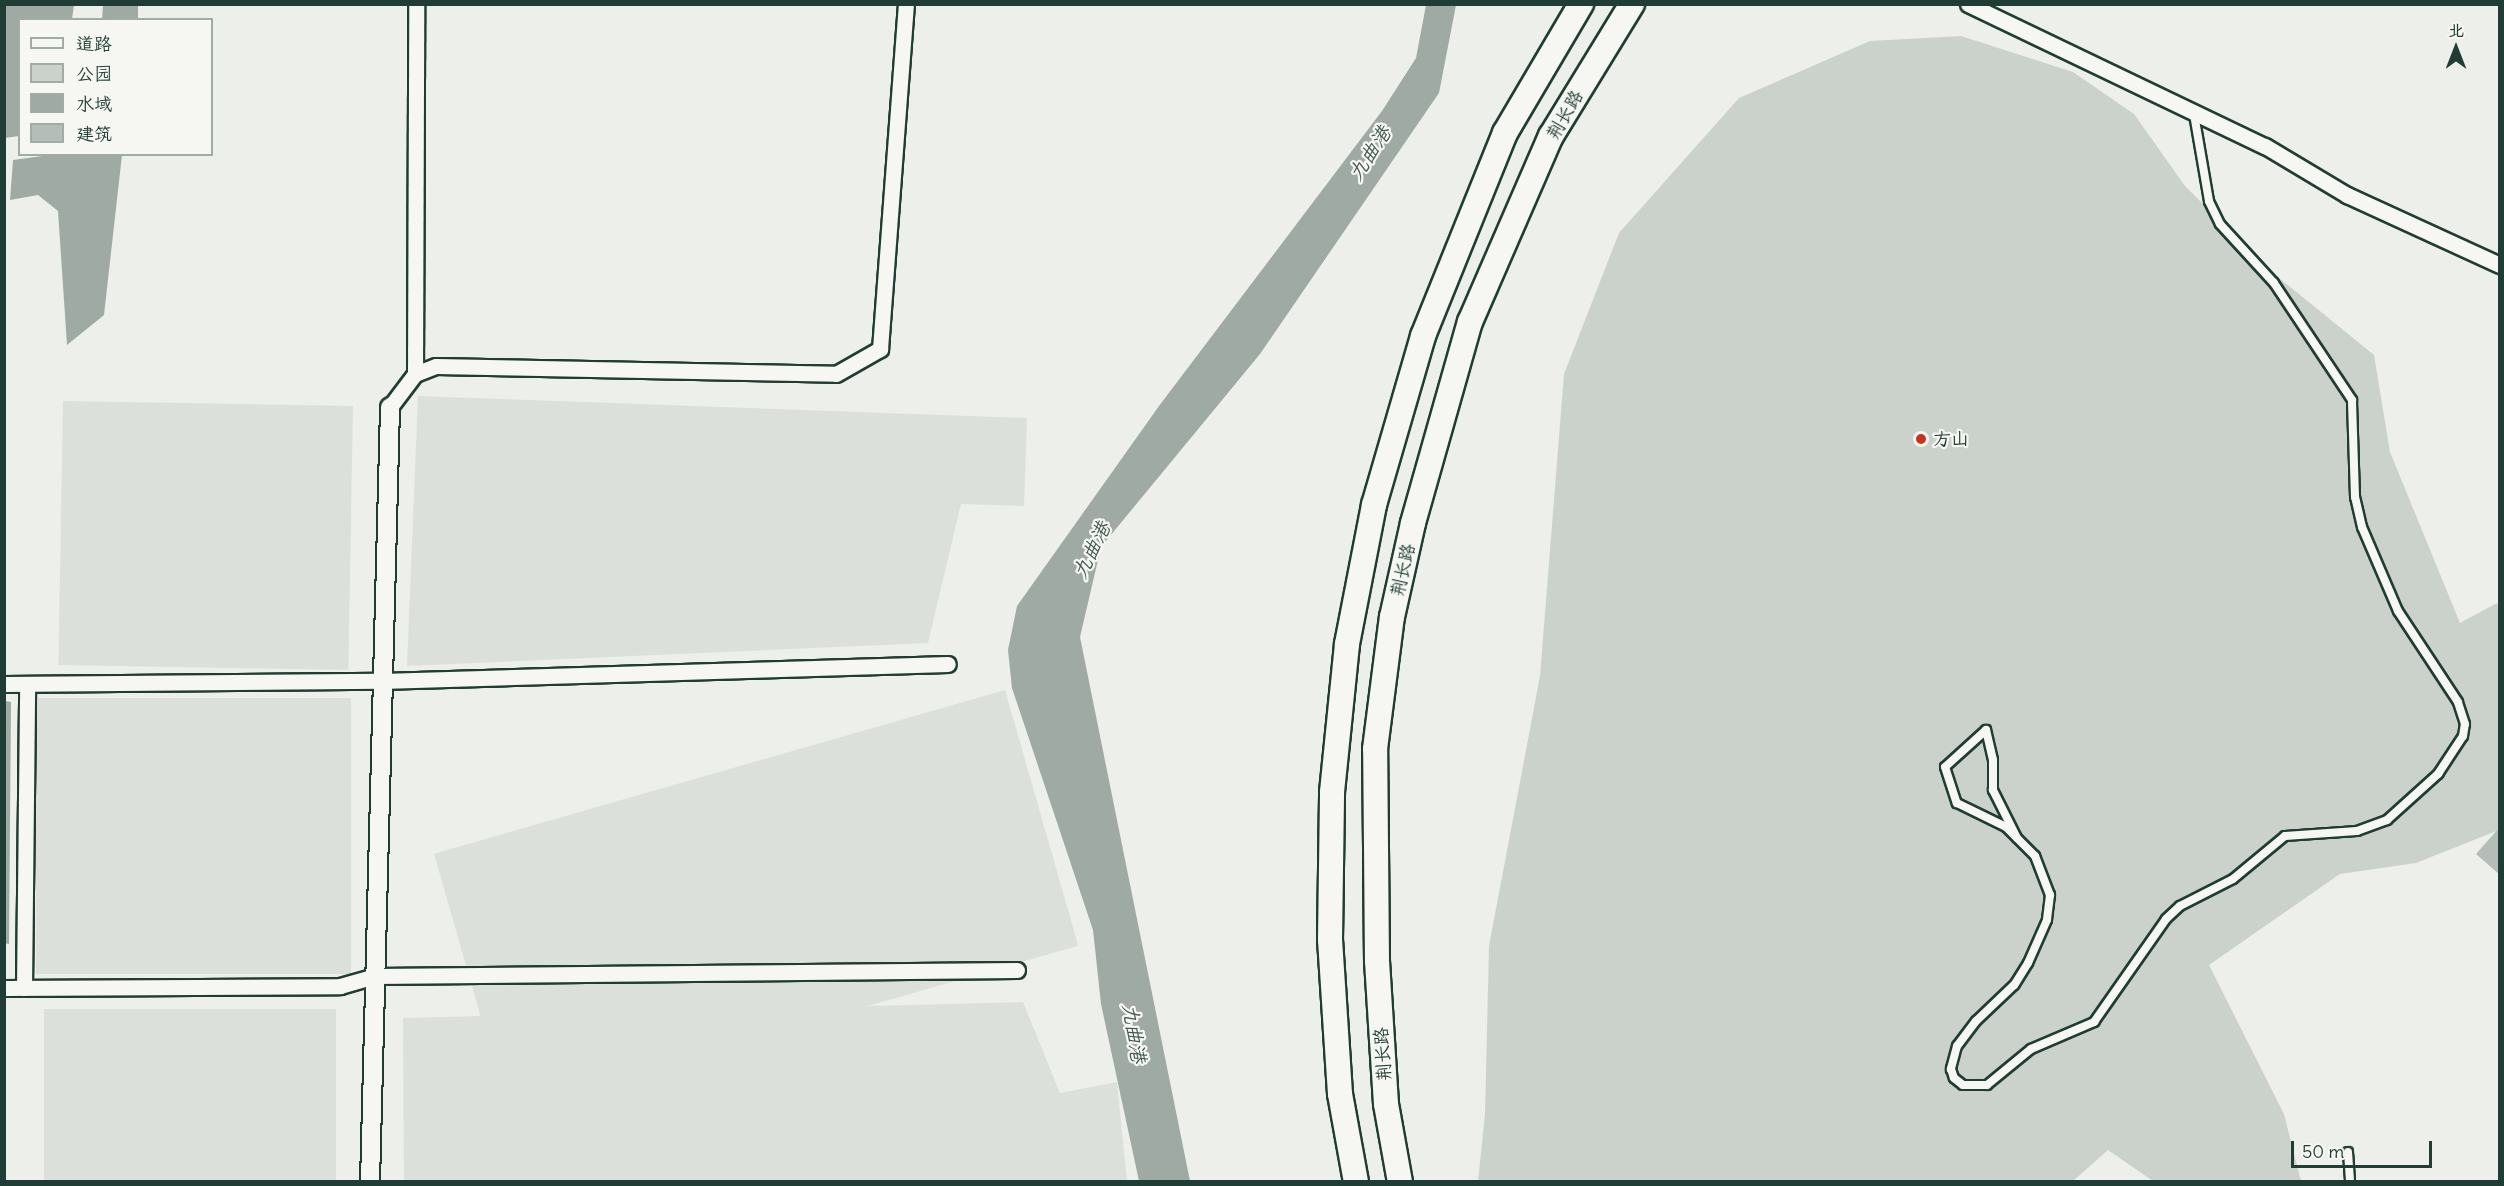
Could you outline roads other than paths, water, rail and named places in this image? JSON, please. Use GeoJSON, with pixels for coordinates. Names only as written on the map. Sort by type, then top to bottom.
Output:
{"type":"FeatureCollection","features":[{"type":"Feature","properties":{"kind":"main road"},"geometry":{"type":"LineString","coordinates":[[1356,1182],[1340,1094],[1330,940],[1332,792],[1347,644],[1374,506],[1422,336],[1505,134],[1581,4]]}},
{"type":"Feature","properties":{"kind":"main road","name":"荆长路"},"geometry":{"type":"LineString","coordinates":[[1400,1182],[1386,1104],[1377,961],[1376,749],[1392,617],[1413,523],[1470,322],[1551,136],[1632,4]]}},
{"type":"Feature","properties":{"kind":"street"},"geometry":{"type":"LineString","coordinates":[[415,374],[416,4]]}},
{"type":"Feature","properties":{"kind":"street"},"geometry":{"type":"LineString","coordinates":[[370,1182],[381,681],[390,407],[415,374],[435,366],[836,374],[880,349],[906,4]]}},
{"type":"Feature","properties":{"kind":"street"},"geometry":{"type":"LineString","coordinates":[[1968,4],[2265,146],[2347,195],[2499,265]]}},
{"type":"Feature","properties":{"kind":"street"},"geometry":{"type":"LineString","coordinates":[[4,684],[381,681],[948,664]]}},
{"type":"Feature","properties":{"kind":"street"},"geometry":{"type":"LineString","coordinates":[[24,988],[27,684]]}},
{"type":"Feature","properties":{"kind":"street"},"geometry":{"type":"LineString","coordinates":[[4,988],[340,986],[374,976],[1017,970]]}},
{"type":"Feature","properties":{"kind":"lane"},"geometry":{"type":"LineString","coordinates":[[2017,838],[1993,790],[1993,760],[1986,730],[1945,767],[1957,803],[2006,827],[2017,838],[2035,856],[2044,873],[2050,895],[2047,920],[2014,985],[1976,1021],[1957,1046],[1951,1069],[1962,1085],[1987,1085],[2031,1049],[2094,1022],[2166,919],[2180,906],[2233,879],[2285,836],[2357,831],[2387,819],[2438,774],[2463,736],[2465,724],[2458,702],[2398,611],[2362,527],[2355,497],[2352,400],[2274,283],[2220,224],[2209,201],[2194,114]]}},
{"type":"Feature","properties":{"kind":"lane"},"geometry":{"type":"LineString","coordinates":[[2348,1152],[2350,1182]]}},
{"type":"Feature","properties":{"kind":"water"},"geometry":{"type":"Polygon","coordinates":[[[5,4],[74,5],[72,18],[18,18],[18,136],[5,138],[5,4]]]}},
{"type":"Feature","properties":{"kind":"water"},"geometry":{"type":"Polygon","coordinates":[[[108,5],[138,5],[138,18],[108,18],[108,5]]]}},
{"type":"Feature","properties":{"kind":"water","name":"九曲港"},"geometry":{"type":"Polygon","coordinates":[[[1426,5],[1456,5],[1439,93],[1260,354],[1101,547],[1080,637],[1190,1181],[1139,1181],[1101,1004],[1093,930],[1012,688],[1008,650],[1017,606],[1159,406],[1382,111],[1416,58],[1426,5]]]}},
{"type":"Feature","properties":{"kind":"water"},"geometry":{"type":"Polygon","coordinates":[[[43,156],[122,156],[104,315],[67,345],[58,211],[38,195],[10,200],[13,160],[43,156]]]}},
{"type":"Feature","properties":{"kind":"water"},"geometry":{"type":"Polygon","coordinates":[[[5,701],[11,702],[9,944],[4,943],[5,701]]]}},
{"type":"Feature","properties":{"kind":"waterway"},"geometry":{"type":"LineString","coordinates":[[105,18],[106,4]]}},
{"type":"Feature","properties":{"kind":"place","name":"方山"},"geometry":{"type":"Point","coordinates":[1921,439]}}]}
